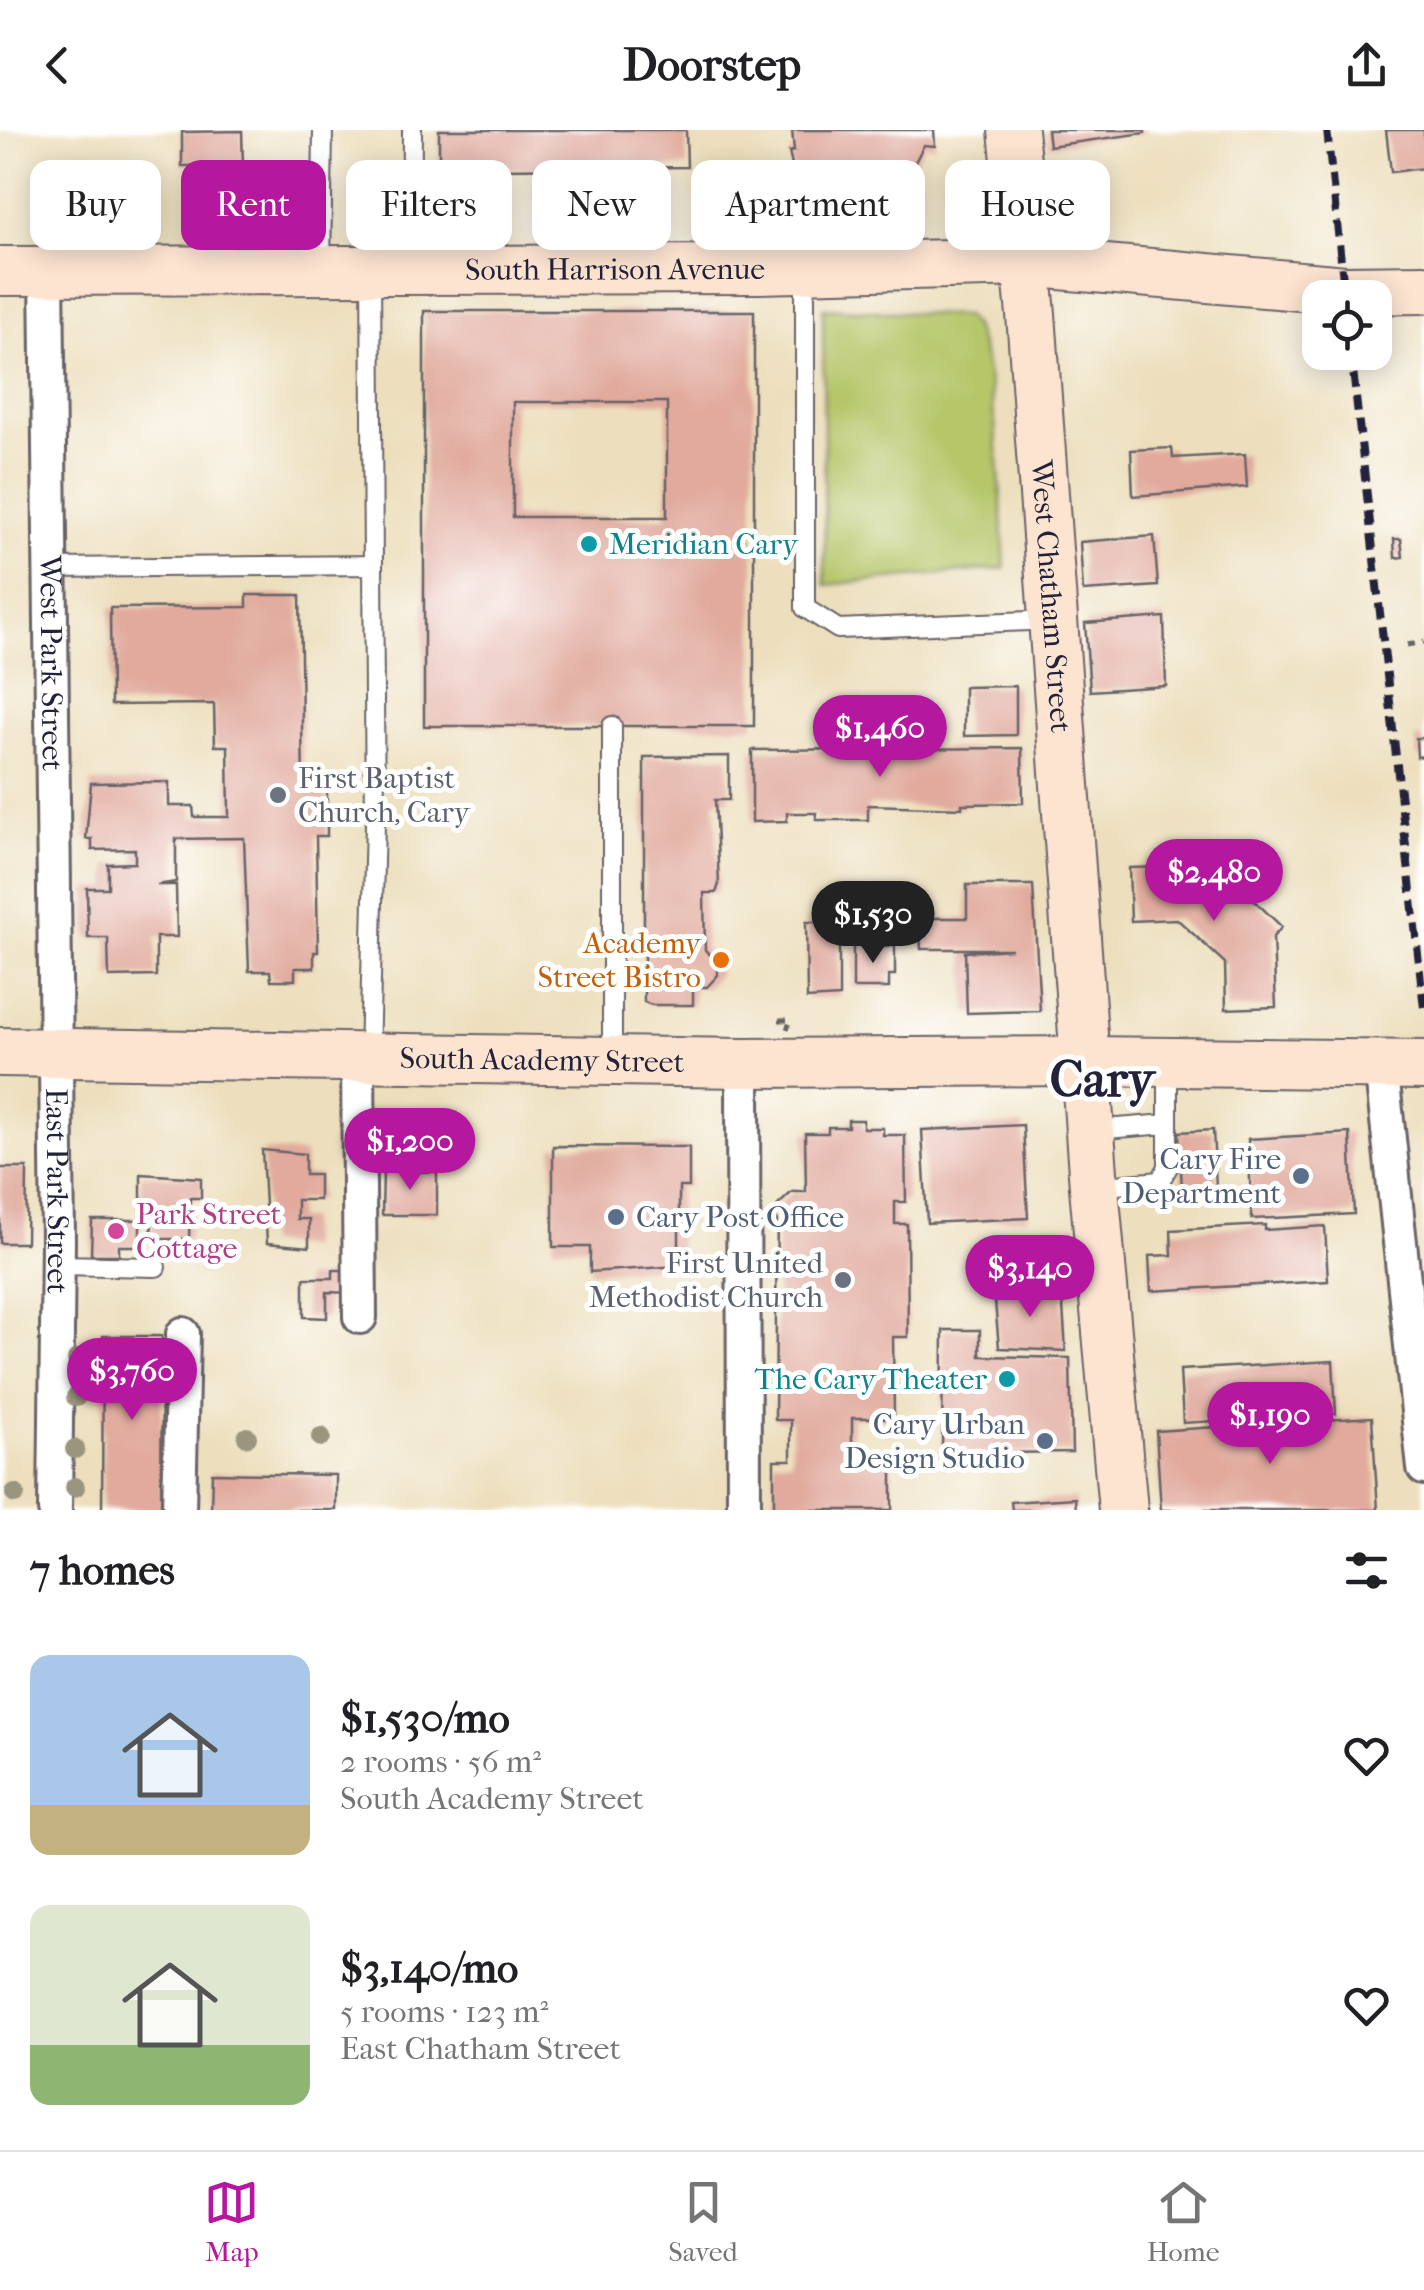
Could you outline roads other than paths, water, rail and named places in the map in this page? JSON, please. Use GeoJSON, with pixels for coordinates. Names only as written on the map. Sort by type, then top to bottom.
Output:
{"type":"FeatureCollection","features":[{"type":"Feature","properties":{"kind":"main road","name":"West Chatham Street"},"geometry":{"type":"LineString","coordinates":[[1013,130],[1054,620],[1094,1187],[1123,1510]]}},
{"type":"Feature","properties":{"kind":"main road","name":"South Harrison Avenue"},"geometry":{"type":"LineString","coordinates":[[0,271],[805,268],[1026,262],[1289,285],[1424,289]]}},
{"type":"Feature","properties":{"kind":"main road","name":"South Academy Street"},"geometry":{"type":"LineString","coordinates":[[0,1052],[742,1063],[1086,1060],[1403,1065]]}},
{"type":"Feature","properties":{"kind":"street","name":"West Park Street"},"geometry":{"type":"LineString","coordinates":[[47,271],[55,1054]]}},
{"type":"Feature","properties":{"kind":"street","name":"East Park Street"},"geometry":{"type":"LineString","coordinates":[[55,1054],[55,1510]]}},
{"type":"Feature","properties":{"kind":"street"},"geometry":{"type":"LineString","coordinates":[[360,1316],[363,1058]]}},
{"type":"Feature","properties":{"kind":"street"},"geometry":{"type":"LineString","coordinates":[[742,1063],[744,1510]]}},
{"type":"Feature","properties":{"kind":"street"},"geometry":{"type":"LineString","coordinates":[[1403,1065],[1424,1468]]}},
{"type":"Feature","properties":{"kind":"street"},"geometry":{"type":"LineString","coordinates":[[179,1510],[183,1334]]}},
{"type":"Feature","properties":{"kind":"lane"},"geometry":{"type":"LineString","coordinates":[[321,271],[323,130]]}},
{"type":"Feature","properties":{"kind":"lane"},"geometry":{"type":"LineString","coordinates":[[363,1058],[375,823],[373,565],[391,271],[412,130]]}},
{"type":"Feature","properties":{"kind":"lane"},"geometry":{"type":"LineString","coordinates":[[805,268],[805,608],[838,628],[1054,620]]}},
{"type":"Feature","properties":{"kind":"lane"},"geometry":{"type":"LineString","coordinates":[[50,568],[373,565]]}},
{"type":"Feature","properties":{"kind":"lane"},"geometry":{"type":"LineString","coordinates":[[612,726],[612,1061]]}},
{"type":"Feature","properties":{"kind":"lane"},"geometry":{"type":"LineString","coordinates":[[1094,1187],[1160,1181],[1168,1166],[1168,1062]]}},
{"type":"Feature","properties":{"kind":"lane"},"geometry":{"type":"LineString","coordinates":[[1091,1130],[1167,1124]]}},
{"type":"Feature","properties":{"kind":"lane"},"geometry":{"type":"LineString","coordinates":[[58,1265],[156,1266]]}},
{"type":"Feature","properties":{"kind":"railway"},"geometry":{"type":"LineString","coordinates":[[1327,130],[1343,280]]}},
{"type":"Feature","properties":{"kind":"railway"},"geometry":{"type":"LineString","coordinates":[[1353,370],[1424,1008]]}},
{"type":"Feature","properties":{"kind":"place","name":"Meridian Cary"},"geometry":{"type":"Point","coordinates":[589,544]}},
{"type":"Feature","properties":{"kind":"place","name":"First Baptist Church, Cary"},"geometry":{"type":"Point","coordinates":[278,795]}},
{"type":"Feature","properties":{"kind":"place","name":"Academy Street Bistro"},"geometry":{"type":"Point","coordinates":[721,960]}},
{"type":"Feature","properties":{"kind":"place","name":"Cary Fire Department"},"geometry":{"type":"Point","coordinates":[1301,1176]}},
{"type":"Feature","properties":{"kind":"place","name":"Cary Post Office"},"geometry":{"type":"Point","coordinates":[616,1217]}},
{"type":"Feature","properties":{"kind":"place","name":"Park Street Cottage"},"geometry":{"type":"Point","coordinates":[116,1231]}},
{"type":"Feature","properties":{"kind":"place","name":"First United Methodist Church"},"geometry":{"type":"Point","coordinates":[843,1280]}},
{"type":"Feature","properties":{"kind":"place","name":"The Cary Theater"},"geometry":{"type":"Point","coordinates":[1007,1379]}},
{"type":"Feature","properties":{"kind":"place","name":"Cary Urban Design Studio"},"geometry":{"type":"Point","coordinates":[1045,1441]}},
{"type":"Feature","properties":{"kind":"district","name":"Cary"},"geometry":{"type":"Point","coordinates":[1102,1079]}}]}
